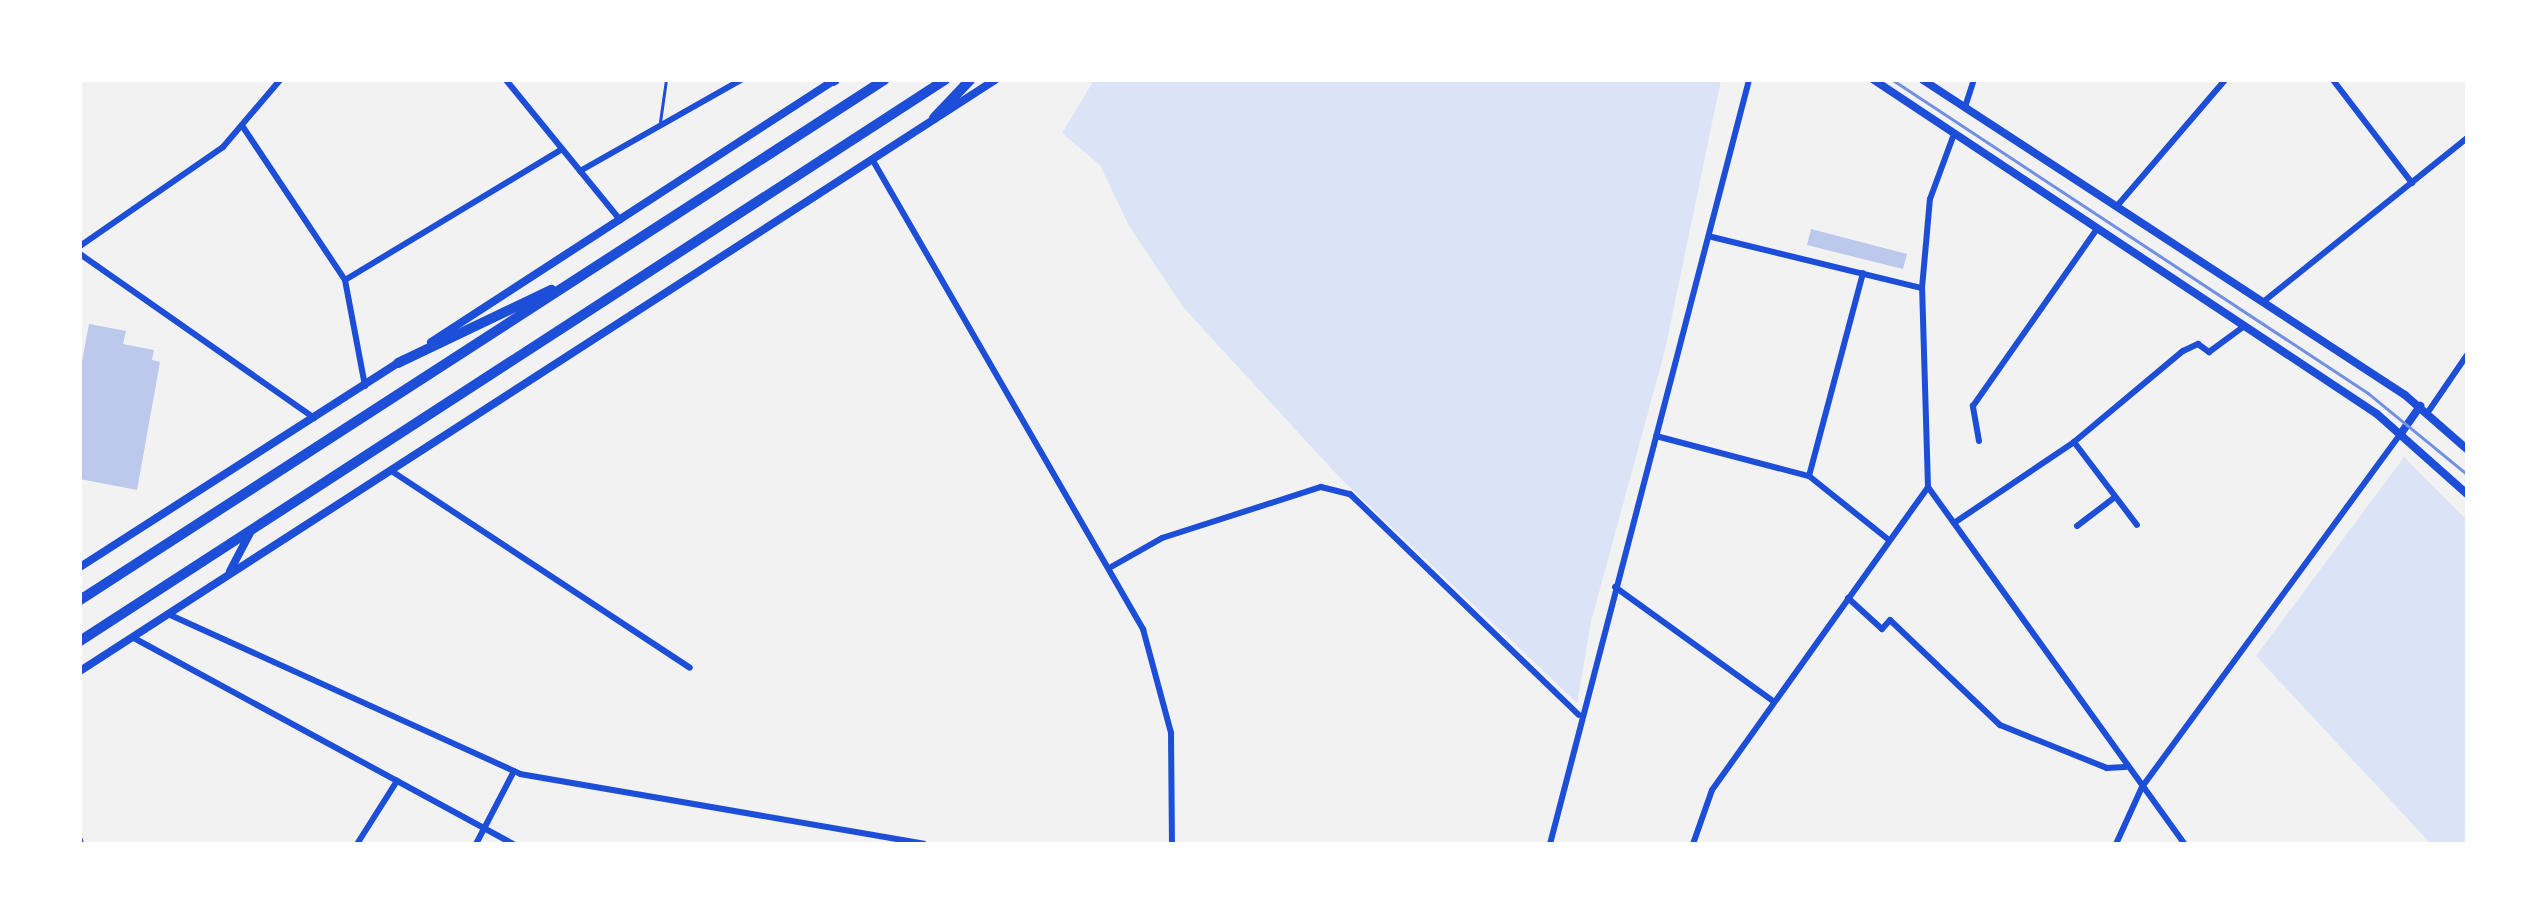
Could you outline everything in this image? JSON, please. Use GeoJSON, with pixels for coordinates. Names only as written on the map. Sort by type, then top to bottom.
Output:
{"type":"FeatureCollection","features":[{"type":"Feature","properties":{"kind":"main road"},"geometry":{"type":"LineString","coordinates":[[80,600],[884,80]]}},
{"type":"Feature","properties":{"kind":"main road"},"geometry":{"type":"LineString","coordinates":[[80,641],[945,80]]}},
{"type":"Feature","properties":{"kind":"main road"},"geometry":{"type":"LineString","coordinates":[[934,118],[970,80]]}},
{"type":"Feature","properties":{"kind":"main road"},"geometry":{"type":"LineString","coordinates":[[398,364],[596,268]]}},
{"type":"Feature","properties":{"kind":"street"},"geometry":{"type":"LineString","coordinates":[[80,246],[243,127],[280,80]]}},
{"type":"Feature","properties":{"kind":"street"},"geometry":{"type":"LineString","coordinates":[[506,80],[620,220]]}},
{"type":"Feature","properties":{"kind":"street"},"geometry":{"type":"LineString","coordinates":[[580,171],[660,122],[672,125],[741,80]]}},
{"type":"Feature","properties":{"kind":"street"},"geometry":{"type":"LineString","coordinates":[[80,567],[834,80]]}},
{"type":"Feature","properties":{"kind":"street"},"geometry":{"type":"LineString","coordinates":[[80,671],[995,80]]}},
{"type":"Feature","properties":{"kind":"street"},"geometry":{"type":"LineString","coordinates":[[1550,844],[1579,715],[1712,237],[1750,80]]}},
{"type":"Feature","properties":{"kind":"street"},"geometry":{"type":"LineString","coordinates":[[1874,80],[2402,432],[2467,494]]}},
{"type":"Feature","properties":{"kind":"street"},"geometry":{"type":"LineString","coordinates":[[1924,80],[2424,409],[2467,449]]}},
{"type":"Feature","properties":{"kind":"street"},"geometry":{"type":"LineString","coordinates":[[1965,107],[1974,80]]}},
{"type":"Feature","properties":{"kind":"street"},"geometry":{"type":"LineString","coordinates":[[2116,206],[2225,80]]}},
{"type":"Feature","properties":{"kind":"street"},"geometry":{"type":"LineString","coordinates":[[2334,80],[2412,183]]}},
{"type":"Feature","properties":{"kind":"street"},"geometry":{"type":"LineString","coordinates":[[243,127],[345,280],[364,386]]}},
{"type":"Feature","properties":{"kind":"street"},"geometry":{"type":"LineString","coordinates":[[1954,134],[1930,199],[1922,288],[1928,487],[2185,844]]}},
{"type":"Feature","properties":{"kind":"street"},"geometry":{"type":"LineString","coordinates":[[2263,302],[2467,138]]}},
{"type":"Feature","properties":{"kind":"street"},"geometry":{"type":"LineString","coordinates":[[345,280],[562,149]]}},
{"type":"Feature","properties":{"kind":"street"},"geometry":{"type":"LineString","coordinates":[[871,158],[1111,567],[1143,629],[1165,697],[1176,766],[1172,844]]}},
{"type":"Feature","properties":{"kind":"street"},"geometry":{"type":"LineString","coordinates":[[1979,440],[1973,406],[2096,229]]}},
{"type":"Feature","properties":{"kind":"street"},"geometry":{"type":"LineString","coordinates":[[1712,237],[1922,288]]}},
{"type":"Feature","properties":{"kind":"street"},"geometry":{"type":"LineString","coordinates":[[80,254],[314,418]]}},
{"type":"Feature","properties":{"kind":"street"},"geometry":{"type":"LineString","coordinates":[[1809,476],[1863,273]]}},
{"type":"Feature","properties":{"kind":"street"},"geometry":{"type":"LineString","coordinates":[[1954,524],[2074,442],[2184,351],[2198,344],[2209,352],[2243,326]]}},
{"type":"Feature","properties":{"kind":"street"},"geometry":{"type":"LineString","coordinates":[[2116,844],[2142,787],[2402,432],[2467,355]]}},
{"type":"Feature","properties":{"kind":"street"},"geometry":{"type":"LineString","coordinates":[[1656,436],[1809,476],[1889,540]]}},
{"type":"Feature","properties":{"kind":"street"},"geometry":{"type":"LineString","coordinates":[[2074,442],[2137,525]]}},
{"type":"Feature","properties":{"kind":"street"},"geometry":{"type":"LineString","coordinates":[[390,470],[690,668]]}},
{"type":"Feature","properties":{"kind":"street"},"geometry":{"type":"LineString","coordinates":[[1693,844],[1712,790],[1928,487]]}},
{"type":"Feature","properties":{"kind":"street"},"geometry":{"type":"LineString","coordinates":[[1111,567],[1162,538],[1321,488],[1350,494],[1579,715]]}},
{"type":"Feature","properties":{"kind":"street"},"geometry":{"type":"LineString","coordinates":[[2077,526],[2115,497]]}},
{"type":"Feature","properties":{"kind":"street"},"geometry":{"type":"LineString","coordinates":[[228,575],[251,531]]}},
{"type":"Feature","properties":{"kind":"street"},"geometry":{"type":"LineString","coordinates":[[1615,588],[1773,701]]}},
{"type":"Feature","properties":{"kind":"street"},"geometry":{"type":"LineString","coordinates":[[1848,598],[1882,629],[1890,620],[2000,725],[2108,768],[2126,767]]}},
{"type":"Feature","properties":{"kind":"street"},"geometry":{"type":"LineString","coordinates":[[168,614],[514,771],[704,810],[924,844]]}},
{"type":"Feature","properties":{"kind":"street"},"geometry":{"type":"LineString","coordinates":[[132,637],[514,844]]}},
{"type":"Feature","properties":{"kind":"street"},"geometry":{"type":"LineString","coordinates":[[476,844],[514,771]]}},
{"type":"Feature","properties":{"kind":"street"},"geometry":{"type":"LineString","coordinates":[[358,844],[397,781]]}},
{"type":"Feature","properties":{"kind":"lane"},"geometry":{"type":"LineString","coordinates":[[660,122],[666,80]]}},
{"type":"Feature","properties":{"kind":"shaded area"},"geometry":{"type":"Polygon","coordinates":[[[1094,80],[1721,80],[1665,350],[1591,622],[1577,703],[1340,478],[1183,307],[1129,226],[1100,165],[1062,133],[1094,80]]]}},
{"type":"Feature","properties":{"kind":"shaded area"},"geometry":{"type":"Polygon","coordinates":[[[2404,457],[2467,520],[2467,844],[2431,844],[2256,656],[2404,457]]]}},
{"type":"Feature","properties":{"kind":"building"},"geometry":{"type":"Polygon","coordinates":[[[1811,229],[1907,254],[1903,269],[1807,245],[1811,229]]]}},
{"type":"Feature","properties":{"kind":"building"},"geometry":{"type":"Polygon","coordinates":[[[89,324],[126,331],[123,344],[154,350],[152,360],[160,362],[137,490],[80,479],[80,372],[89,324]]]}},
{"type":"Feature","properties":{"kind":"tram line"},"geometry":{"type":"LineString","coordinates":[[1893,80],[2368,393],[2467,474]]}}]}
